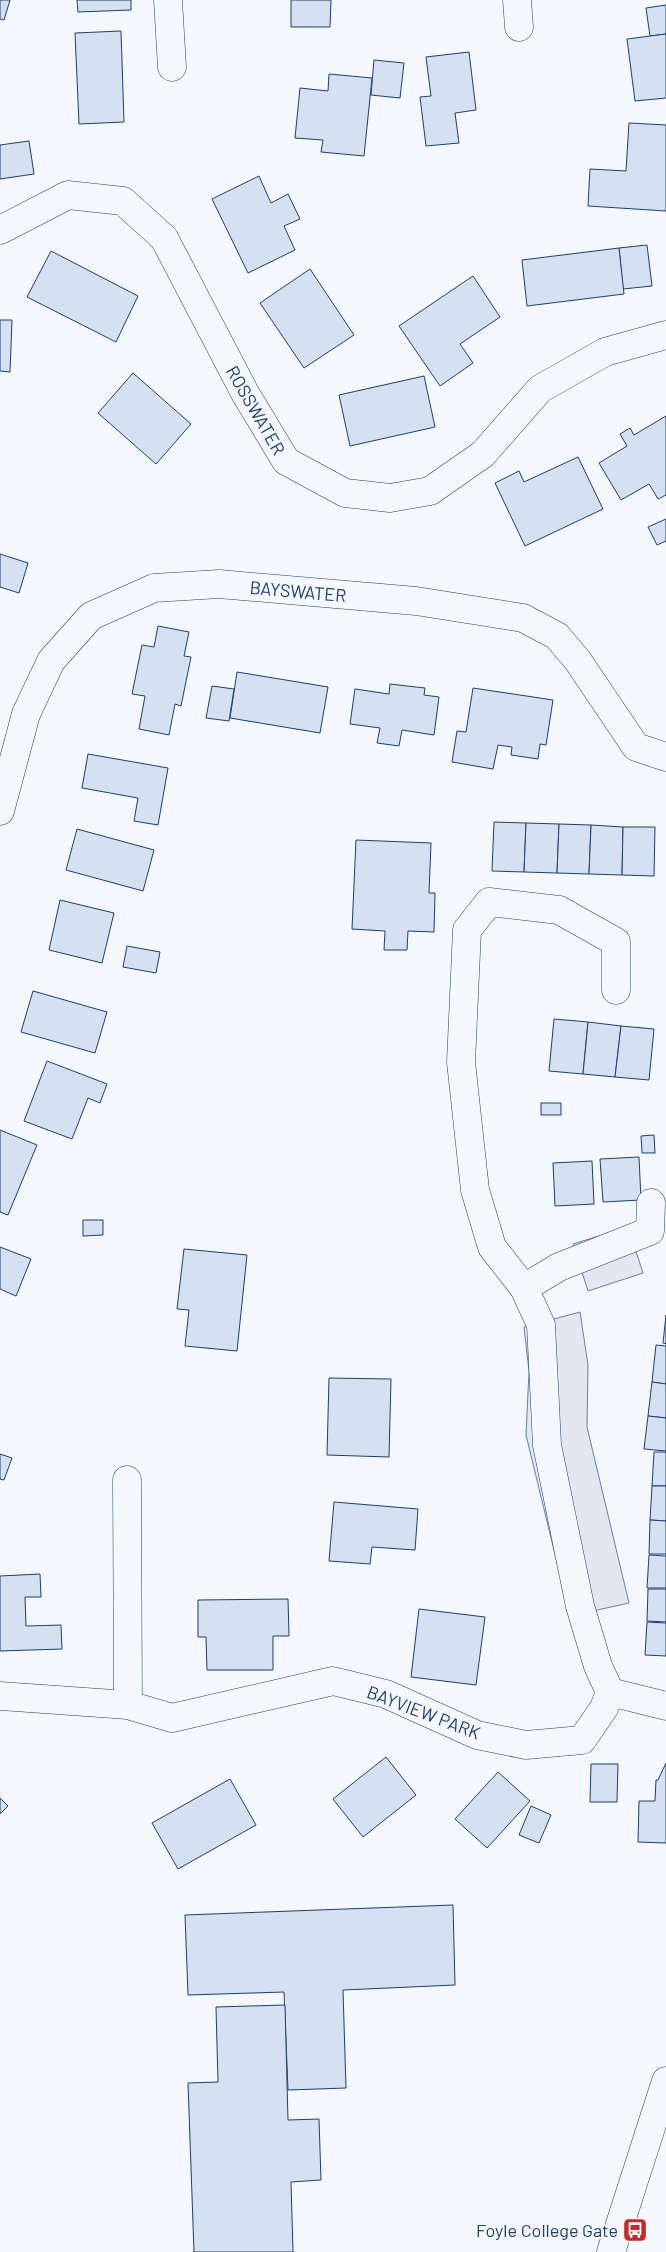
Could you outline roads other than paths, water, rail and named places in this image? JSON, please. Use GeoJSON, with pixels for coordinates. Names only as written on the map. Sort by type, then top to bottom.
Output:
{"type":"FeatureCollection","features":[{"type":"Feature","properties":{"kind":"main road"},"geometry":{"type":"LineString","coordinates":[[168,0],[172,67]]}},
{"type":"Feature","properties":{"kind":"main road"},"geometry":{"type":"LineString","coordinates":[[517,0],[519,27]]}},
{"type":"Feature","properties":{"kind":"main road","name":"ROSSWATER"},"geometry":{"type":"LineString","coordinates":[[0,230],[68,195],[123,201],[164,238],[245,393],[286,461],[345,494],[390,498],[430,491],[483,454],[540,389],[605,352],[666,335]]}},
{"type":"Feature","properties":{"kind":"main road","name":"BAYSWATER"},"geometry":{"type":"LineString","coordinates":[[0,811],[26,714],[51,661],[91,616],[154,588],[219,584],[416,601],[523,618],[557,636],[578,661],[636,747],[666,757]]}},
{"type":"Feature","properties":{"kind":"main road"},"geometry":{"type":"LineString","coordinates":[[616,990],[616,942],[559,910],[489,902],[467,930],[460,1062],[476,1190],[492,1247],[524,1288],[541,1325],[547,1445],[580,1606],[598,1666],[610,1692],[666,1706]]}},
{"type":"Feature","properties":{"kind":"main road"},"geometry":{"type":"LineString","coordinates":[[524,1288],[559,1267],[650,1231],[651,1204]]}},
{"type":"Feature","properties":{"kind":"main road"},"geometry":{"type":"LineString","coordinates":[[127,1480],[128,1704]]}},
{"type":"Feature","properties":{"kind":"main road","name":"BAYVIEW PARK"},"geometry":{"type":"LineString","coordinates":[[0,1696],[128,1704],[172,1718],[333,1681],[386,1694],[477,1735],[526,1745],[582,1740],[604,1708],[610,1692]]}},
{"type":"Feature","properties":{"kind":"main road"},"geometry":{"type":"LineString","coordinates":[[611,2252],[666,2081]]}},
{"type":"Feature","properties":{"kind":"place","name":"Foyle College Gate"},"geometry":{"type":"Point","coordinates":[635,2230]}}]}
